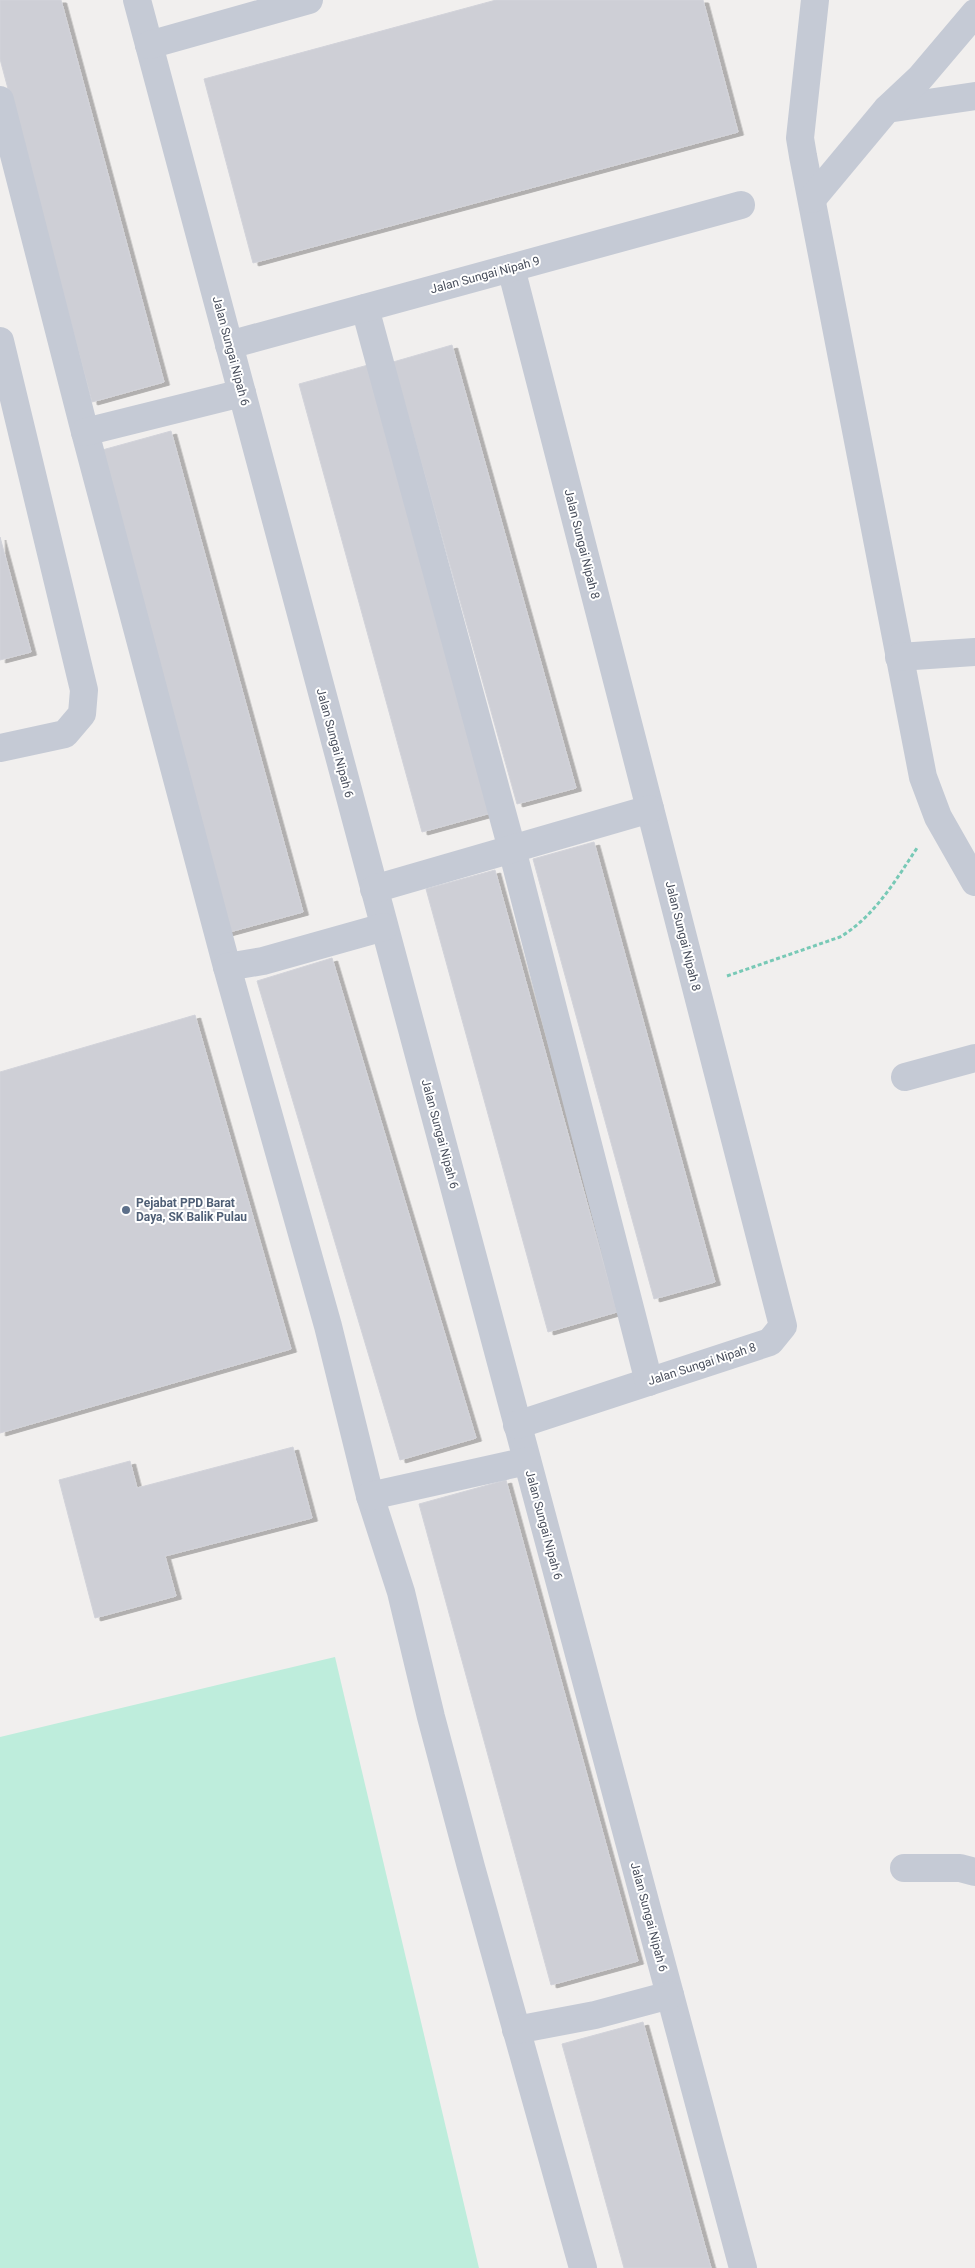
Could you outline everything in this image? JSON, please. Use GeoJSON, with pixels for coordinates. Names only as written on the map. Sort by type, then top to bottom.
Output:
{"type":"FeatureCollection","features":[{"type":"Feature","properties":{"kind":"street","name":"Jalan Sungai Nipah 6"},"geometry":{"type":"LineString","coordinates":[[137,0],[742,2268]]}},
{"type":"Feature","properties":{"kind":"street"},"geometry":{"type":"LineString","coordinates":[[149,45],[309,0]]}},
{"type":"Feature","properties":{"kind":"street"},"geometry":{"type":"LineString","coordinates":[[815,0],[800,138],[923,776],[938,817],[975,882]]}},
{"type":"Feature","properties":{"kind":"street"},"geometry":{"type":"LineString","coordinates":[[812,198],[887,109],[920,78],[975,13]]}},
{"type":"Feature","properties":{"kind":"street"},"geometry":{"type":"LineString","coordinates":[[887,109],[975,96]]}},
{"type":"Feature","properties":{"kind":"street"},"geometry":{"type":"LineString","coordinates":[[0,100],[85,432],[227,967],[328,1326],[370,1496],[398,1584],[431,1717],[583,2268]]}},
{"type":"Feature","properties":{"kind":"street","name":"Jalan Sungai Nipah 9"},"geometry":{"type":"LineString","coordinates":[[229,345],[742,205]]}},
{"type":"Feature","properties":{"kind":"street","name":"Jalan Sungai Nipah 8"},"geometry":{"type":"LineString","coordinates":[[511,268],[783,1326],[770,1342],[517,1425]]}},
{"type":"Feature","properties":{"kind":"street"},"geometry":{"type":"LineString","coordinates":[[365,308],[512,849],[650,1382]]}},
{"type":"Feature","properties":{"kind":"street"},"geometry":{"type":"LineString","coordinates":[[0,341],[84,690],[82,714],[65,734],[0,748]]}},
{"type":"Feature","properties":{"kind":"street"},"geometry":{"type":"LineString","coordinates":[[85,432],[242,393]]}},
{"type":"Feature","properties":{"kind":"street"},"geometry":{"type":"LineString","coordinates":[[899,657],[975,652]]}},
{"type":"Feature","properties":{"kind":"street"},"geometry":{"type":"LineString","coordinates":[[374,889],[650,809]]}},
{"type":"Feature","properties":{"kind":"street"},"geometry":{"type":"LineString","coordinates":[[227,967],[263,961],[384,927]]}},
{"type":"Feature","properties":{"kind":"street"},"geometry":{"type":"LineString","coordinates":[[905,1078],[975,1058]]}},
{"type":"Feature","properties":{"kind":"street"},"geometry":{"type":"LineString","coordinates":[[370,1496],[527,1461]]}},
{"type":"Feature","properties":{"kind":"street"},"geometry":{"type":"LineString","coordinates":[[904,1868],[960,1868],[975,1872]]}},
{"type":"Feature","properties":{"kind":"street"},"geometry":{"type":"LineString","coordinates":[[516,2030],[594,2015],[670,1994]]}},
{"type":"Feature","properties":{"kind":"path"},"geometry":{"type":"LineString","coordinates":[[696,987],[840,938],[854,929],[876,908],[938,817]]}},
{"type":"Feature","properties":{"kind":"green space"},"geometry":{"type":"Polygon","coordinates":[[[335,1657],[479,2268],[0,2268],[0,1737],[335,1657]]]}},
{"type":"Feature","properties":{"kind":"building"},"geometry":{"type":"Polygon","coordinates":[[[0,0],[61,0],[164,382],[92,402],[0,59],[0,0]]]}},
{"type":"Feature","properties":{"kind":"building"},"geometry":{"type":"Polygon","coordinates":[[[496,0],[703,0],[738,132],[253,263],[204,79],[496,0]]]}},
{"type":"Feature","properties":{"kind":"building"},"geometry":{"type":"Polygon","coordinates":[[[452,345],[576,788],[517,804],[393,362],[452,345]]]}},
{"type":"Feature","properties":{"kind":"building"},"geometry":{"type":"Polygon","coordinates":[[[368,365],[491,813],[422,832],[299,384],[368,365]]]}},
{"type":"Feature","properties":{"kind":"building"},"geometry":{"type":"Polygon","coordinates":[[[171,431],[303,912],[226,933],[95,452],[171,431]]]}},
{"type":"Feature","properties":{"kind":"building"},"geometry":{"type":"Polygon","coordinates":[[[0,537],[31,652],[0,660],[0,537]]]}},
{"type":"Feature","properties":{"kind":"building"},"geometry":{"type":"Polygon","coordinates":[[[594,842],[715,1282],[654,1299],[533,859],[594,842]]]}},
{"type":"Feature","properties":{"kind":"building"},"geometry":{"type":"Polygon","coordinates":[[[495,870],[617,1312],[548,1332],[426,889],[495,870]]]}},
{"type":"Feature","properties":{"kind":"building"},"geometry":{"type":"Polygon","coordinates":[[[332,958],[476,1438],[400,1460],[257,981],[332,958]]]}},
{"type":"Feature","properties":{"kind":"building","name":"Pejabat PPD Barat Daya, SK Balik Pulau"},"geometry":{"type":"Polygon","coordinates":[[[195,1015],[291,1349],[0,1433],[0,1072],[195,1015]]]}},
{"type":"Feature","properties":{"kind":"building"},"geometry":{"type":"Polygon","coordinates":[[[293,1447],[312,1518],[165,1556],[176,1596],[95,1618],[59,1480],[130,1461],[137,1488],[293,1447]]]}},
{"type":"Feature","properties":{"kind":"building"},"geometry":{"type":"Polygon","coordinates":[[[506,1480],[638,1961],[551,1985],[419,1504],[506,1480]]]}},
{"type":"Feature","properties":{"kind":"building"},"geometry":{"type":"Polygon","coordinates":[[[643,2022],[711,2268],[624,2268],[562,2044],[643,2022]]]}},
{"type":"Feature","properties":{"kind":"place","name":"Pejabat PPD Barat Daya, SK Balik Pulau"},"geometry":{"type":"Point","coordinates":[126,1210]}}]}
